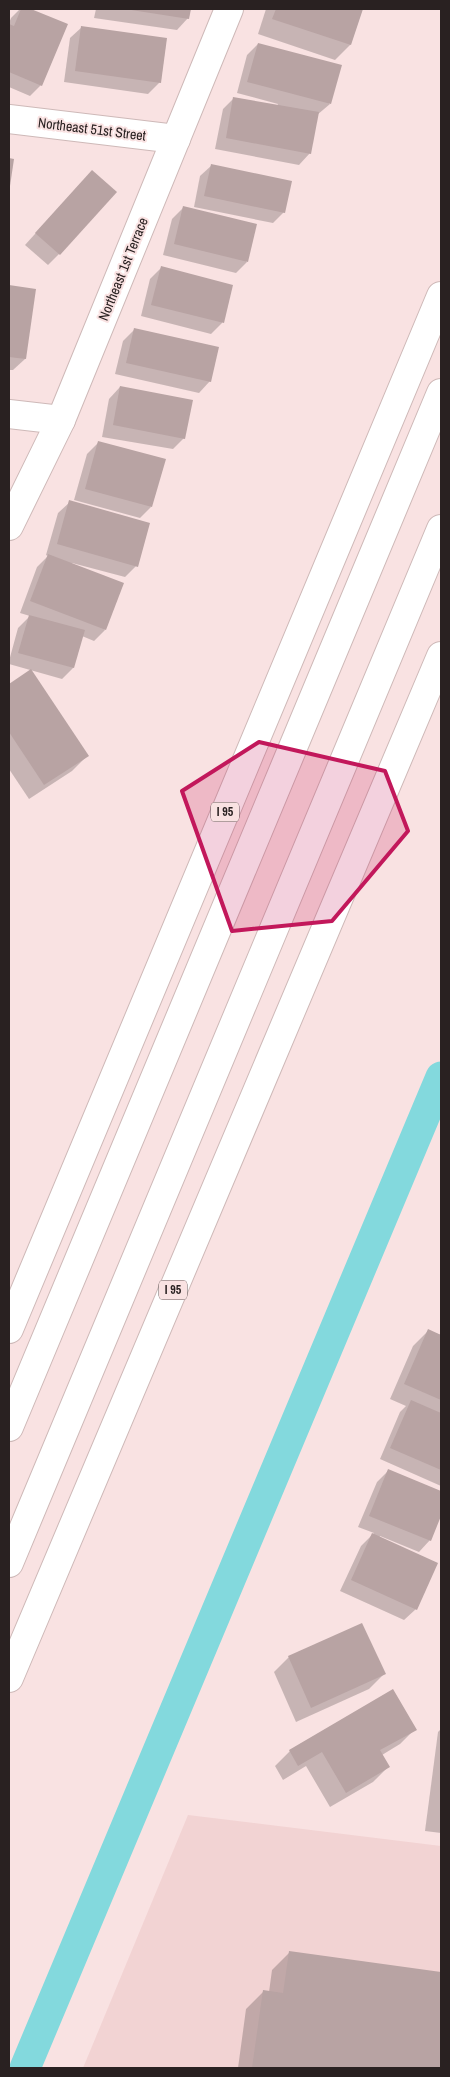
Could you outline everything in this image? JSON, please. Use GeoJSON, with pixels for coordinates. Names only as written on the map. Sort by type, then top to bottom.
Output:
{"type":"FeatureCollection","features":[{"type":"Feature","properties":{"kind":"main road","name":"Northeast 1st Terrace"},"geometry":{"type":"LineString","coordinates":[[9,526],[61,420],[228,9]]}},
{"type":"Feature","properties":{"kind":"main road","name":"Northeast 51st Street"},"geometry":{"type":"LineString","coordinates":[[9,119],[176,139]]}},
{"type":"Feature","properties":{"kind":"main road","name":"I 95"},"geometry":{"type":"LineString","coordinates":[[9,1329],[441,296]]}},
{"type":"Feature","properties":{"kind":"main road"},"geometry":{"type":"LineString","coordinates":[[9,1427],[441,393]]}},
{"type":"Feature","properties":{"kind":"main road"},"geometry":{"type":"LineString","coordinates":[[9,414],[61,420]]}},
{"type":"Feature","properties":{"kind":"main road"},"geometry":{"type":"LineString","coordinates":[[9,1563],[441,528]]}},
{"type":"Feature","properties":{"kind":"main road","name":"I 95"},"geometry":{"type":"LineString","coordinates":[[9,1678],[441,656]]}},
{"type":"Feature","properties":{"kind":"highlighted area"},"geometry":{"type":"Polygon","coordinates":[[[259,742],[385,771],[408,831],[332,921],[232,931],[182,791],[259,742]]]}},
{"type":"Feature","properties":{"kind":"shaded area"},"geometry":{"type":"Polygon","coordinates":[[[188,1815],[441,1846],[441,2068],[83,2068],[188,1815]]]}},
{"type":"Feature","properties":{"kind":"building"},"geometry":{"type":"Polygon","coordinates":[[[21,9],[31,9],[68,24],[42,86],[9,72],[9,24],[14,26],[21,9]]]}},
{"type":"Feature","properties":{"kind":"building"},"geometry":{"type":"Polygon","coordinates":[[[125,9],[191,9],[189,19],[125,9]]]}},
{"type":"Feature","properties":{"kind":"building"},"geometry":{"type":"Polygon","coordinates":[[[276,9],[363,9],[351,45],[272,19],[276,9]]]}},
{"type":"Feature","properties":{"kind":"building"},"geometry":{"type":"Polygon","coordinates":[[[81,26],[167,38],[161,83],[75,71],[81,26]]]}},
{"type":"Feature","properties":{"kind":"building"},"geometry":{"type":"Polygon","coordinates":[[[258,43],[342,65],[331,104],[247,82],[258,43]]]}},
{"type":"Feature","properties":{"kind":"building"},"geometry":{"type":"Polygon","coordinates":[[[233,97],[319,112],[311,154],[226,138],[233,97]]]}},
{"type":"Feature","properties":{"kind":"building"},"geometry":{"type":"Polygon","coordinates":[[[9,158],[14,159],[10,186],[9,186],[9,158]]]}},
{"type":"Feature","properties":{"kind":"building"},"geometry":{"type":"Polygon","coordinates":[[[211,164],[292,181],[285,213],[204,196],[211,164]]]}},
{"type":"Feature","properties":{"kind":"building"},"geometry":{"type":"Polygon","coordinates":[[[92,170],[117,192],[60,255],[35,233],[92,170]]]}},
{"type":"Feature","properties":{"kind":"building"},"geometry":{"type":"Polygon","coordinates":[[[183,206],[257,224],[248,262],[174,244],[183,206]]]}},
{"type":"Feature","properties":{"kind":"building"},"geometry":{"type":"Polygon","coordinates":[[[161,266],[233,285],[224,323],[151,305],[161,266]]]}},
{"type":"Feature","properties":{"kind":"building"},"geometry":{"type":"Polygon","coordinates":[[[9,285],[36,289],[26,359],[9,357],[9,285]]]}},
{"type":"Feature","properties":{"kind":"building"},"geometry":{"type":"Polygon","coordinates":[[[134,328],[219,347],[211,382],[126,363],[134,328]]]}},
{"type":"Feature","properties":{"kind":"building"},"geometry":{"type":"Polygon","coordinates":[[[120,386],[193,400],[185,439],[113,425],[120,386]]]}},
{"type":"Feature","properties":{"kind":"building"},"geometry":{"type":"Polygon","coordinates":[[[98,441],[166,459],[152,507],[85,489],[98,441]]]}},
{"type":"Feature","properties":{"kind":"building"},"geometry":{"type":"Polygon","coordinates":[[[69,500],[150,523],[138,567],[57,544],[69,500]]]}},
{"type":"Feature","properties":{"kind":"building"},"geometry":{"type":"Polygon","coordinates":[[[48,554],[124,583],[106,630],[30,601],[48,554]]]}},
{"type":"Feature","properties":{"kind":"building"},"geometry":{"type":"Polygon","coordinates":[[[29,615],[85,630],[74,668],[18,653],[29,615]]]}},
{"type":"Feature","properties":{"kind":"building"},"geometry":{"type":"Polygon","coordinates":[[[31,669],[89,756],[44,785],[9,732],[9,684],[31,669]]]}},
{"type":"Feature","properties":{"kind":"building"},"geometry":{"type":"Polygon","coordinates":[[[428,1329],[441,1335],[441,1400],[404,1384],[428,1329]]]}},
{"type":"Feature","properties":{"kind":"building"},"geometry":{"type":"Polygon","coordinates":[[[411,1400],[441,1413],[441,1470],[390,1448],[411,1400]]]}},
{"type":"Feature","properties":{"kind":"building"},"geometry":{"type":"Polygon","coordinates":[[[388,1469],[441,1491],[441,1516],[431,1541],[369,1516],[388,1469]]]}},
{"type":"Feature","properties":{"kind":"building"},"geometry":{"type":"Polygon","coordinates":[[[372,1533],[438,1563],[417,1610],[351,1580],[372,1533]]]}},
{"type":"Feature","properties":{"kind":"building"},"geometry":{"type":"Polygon","coordinates":[[[362,1623],[386,1674],[311,1708],[288,1656],[362,1623]]]}},
{"type":"Feature","properties":{"kind":"building"},"geometry":{"type":"Polygon","coordinates":[[[393,1689],[417,1730],[380,1750],[390,1767],[346,1793],[322,1752],[298,1766],[289,1750],[393,1689]]]}},
{"type":"Feature","properties":{"kind":"building"},"geometry":{"type":"Polygon","coordinates":[[[289,1951],[441,1972],[441,2068],[252,2068],[263,1990],[283,1993],[289,1951]]]}},
{"type":"Feature","properties":{"kind":"waterway"},"geometry":{"type":"LineString","coordinates":[[25,2068],[441,1077]]}}]}
